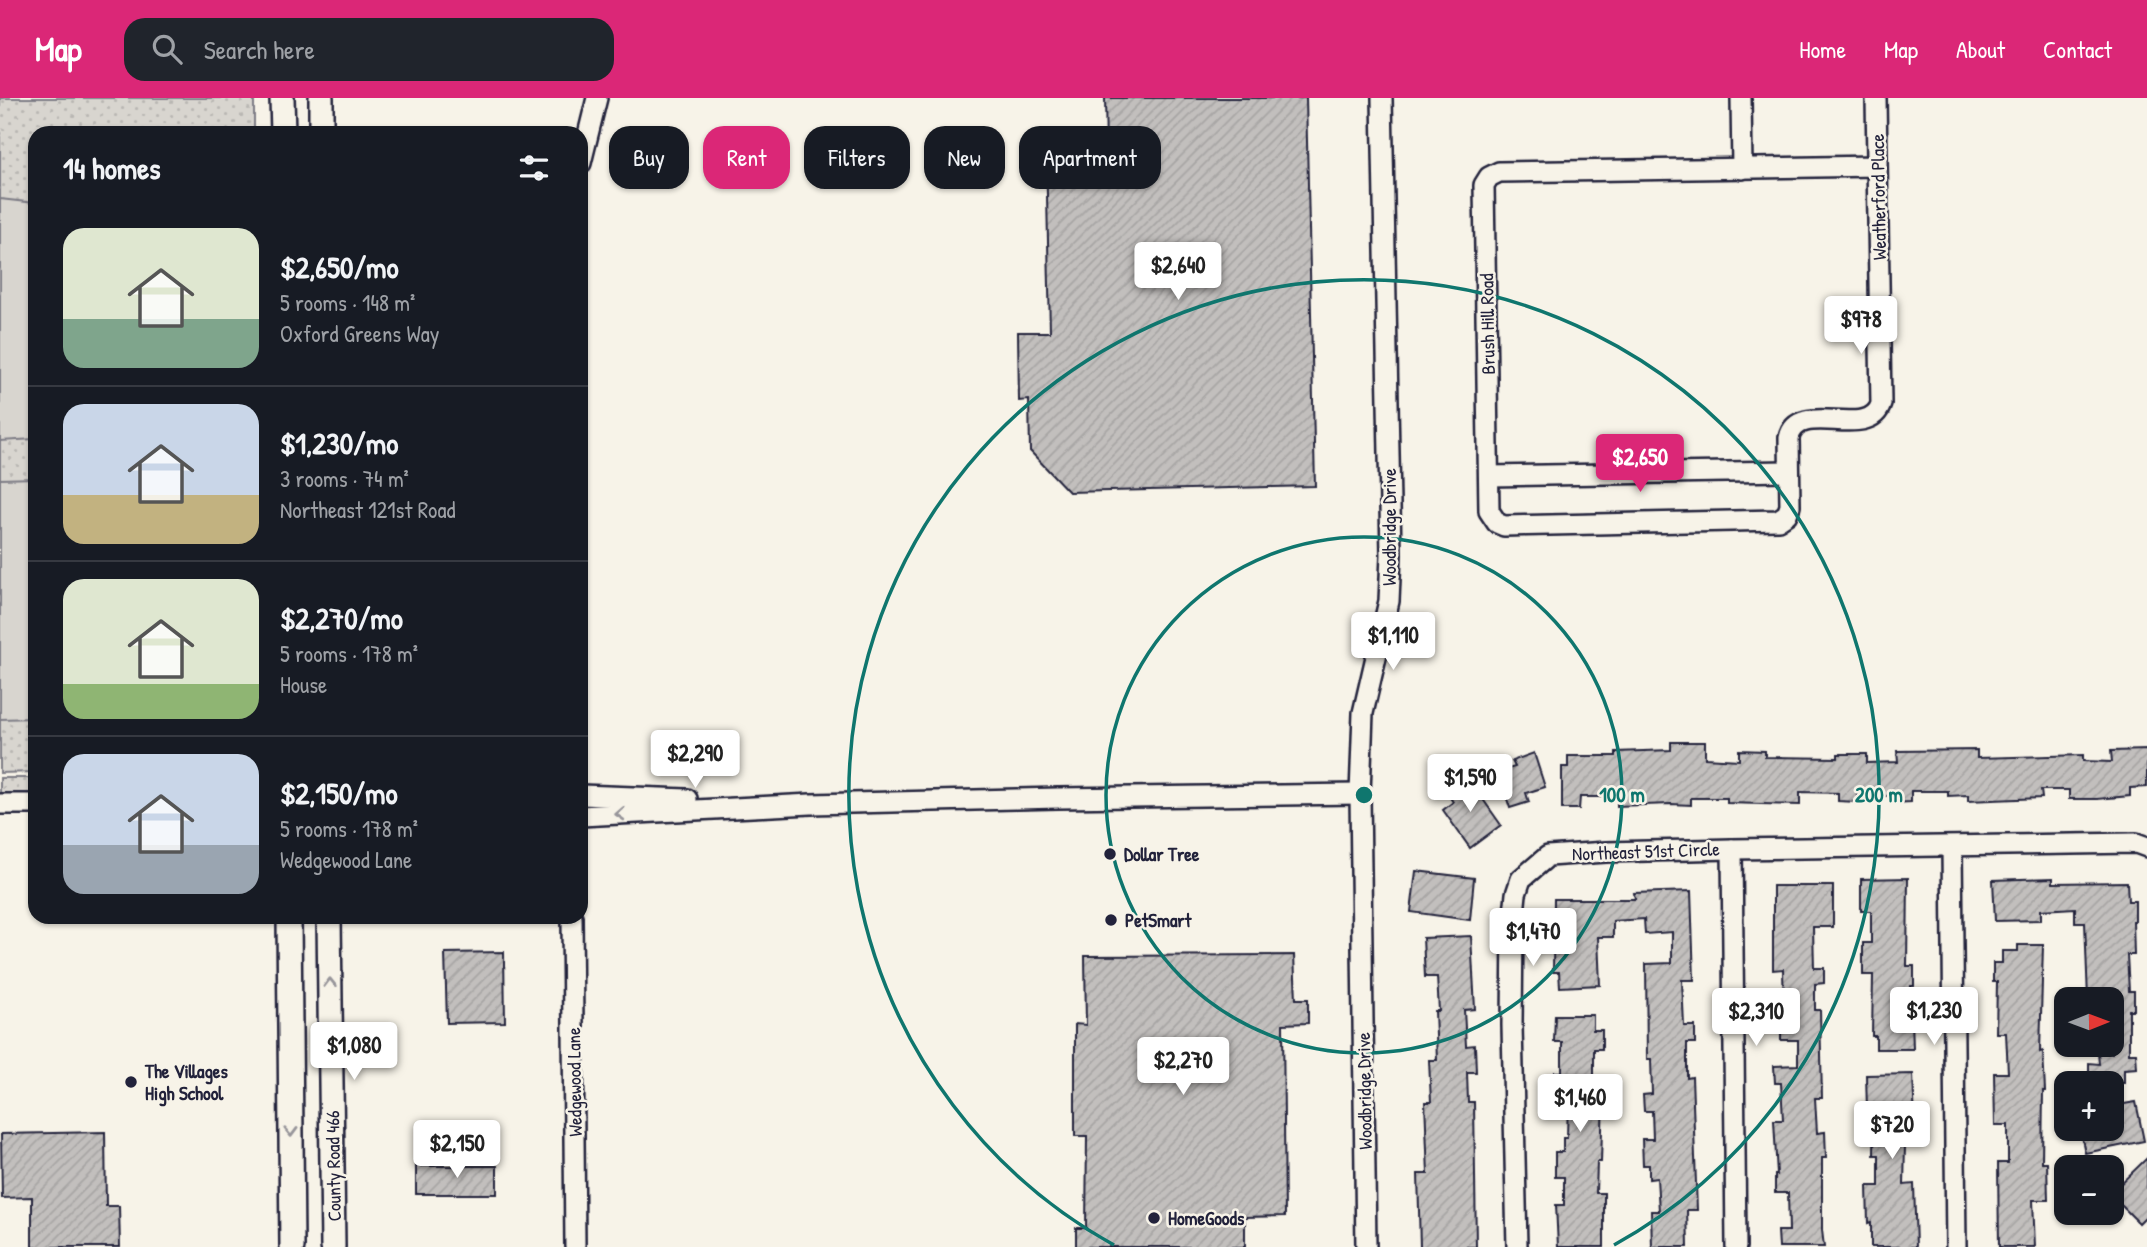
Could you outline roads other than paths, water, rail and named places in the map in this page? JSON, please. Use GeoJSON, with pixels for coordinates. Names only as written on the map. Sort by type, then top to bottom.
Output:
{"type":"FeatureCollection","features":[{"type":"Feature","properties":{"kind":"main road"},"geometry":{"type":"LineString","coordinates":[[282,98],[283,126]]}},
{"type":"Feature","properties":{"kind":"main road"},"geometry":{"type":"LineString","coordinates":[[321,98],[321,126]]}},
{"type":"Feature","properties":{"kind":"main road"},"geometry":{"type":"LineString","coordinates":[[289,924],[292,1247]]}},
{"type":"Feature","properties":{"kind":"main road","name":"County Road 466"},"geometry":{"type":"LineString","coordinates":[[329,924],[333,1247]]}},
{"type":"Feature","properties":{"kind":"street"},"geometry":{"type":"LineString","coordinates":[[588,135],[597,98]]}},
{"type":"Feature","properties":{"kind":"street","name":"Woodbridge Drive"},"geometry":{"type":"LineString","coordinates":[[1366,1247],[1360,794],[1363,713],[1389,601],[1390,566],[1382,98]]}},
{"type":"Feature","properties":{"kind":"street"},"geometry":{"type":"LineString","coordinates":[[1741,98],[1742,169]]}},
{"type":"Feature","properties":{"kind":"street","name":"Weatherford Place"},"geometry":{"type":"LineString","coordinates":[[1789,471],[1789,434],[1798,423],[1866,420],[1876,415],[1881,408],[1876,98]]}},
{"type":"Feature","properties":{"kind":"street","name":"Brush Hill Road"},"geometry":{"type":"LineString","coordinates":[[1789,471],[1789,510],[1778,520],[1504,526],[1497,523],[1489,511],[1485,182],[1499,172],[1877,166]]}},
{"type":"Feature","properties":{"kind":"street"},"geometry":{"type":"LineString","coordinates":[[1489,476],[1789,471]]}},
{"type":"Feature","properties":{"kind":"street"},"geometry":{"type":"LineString","coordinates":[[588,816],[811,804],[1360,794]]}},
{"type":"Feature","properties":{"kind":"street"},"geometry":{"type":"LineString","coordinates":[[588,795],[811,804]]}},
{"type":"Feature","properties":{"kind":"street"},"geometry":{"type":"LineString","coordinates":[[0,804],[28,804]]}},
{"type":"Feature","properties":{"kind":"street","name":"Northeast 51st Circle"},"geometry":{"type":"LineString","coordinates":[[1517,1247],[1512,1025],[1516,894],[1521,879],[1548,856],[1565,853],[1732,849],[2136,843],[2147,848]]}},
{"type":"Feature","properties":{"kind":"street"},"geometry":{"type":"LineString","coordinates":[[1952,847],[1956,1247]]}},
{"type":"Feature","properties":{"kind":"street"},"geometry":{"type":"LineString","coordinates":[[1732,849],[1736,1247]]}},
{"type":"Feature","properties":{"kind":"street","name":"Wedgewood Lane"},"geometry":{"type":"LineString","coordinates":[[572,924],[575,1247]]}},
{"type":"Feature","properties":{"kind":"place","name":"Dollar Tree"},"geometry":{"type":"Point","coordinates":[1110,854]}},
{"type":"Feature","properties":{"kind":"place","name":"PetSmart"},"geometry":{"type":"Point","coordinates":[1111,920]}},
{"type":"Feature","properties":{"kind":"place","name":"The Villages High School"},"geometry":{"type":"Point","coordinates":[131,1082]}},
{"type":"Feature","properties":{"kind":"place","name":"HomeGoods"},"geometry":{"type":"Point","coordinates":[1154,1218]}}]}
